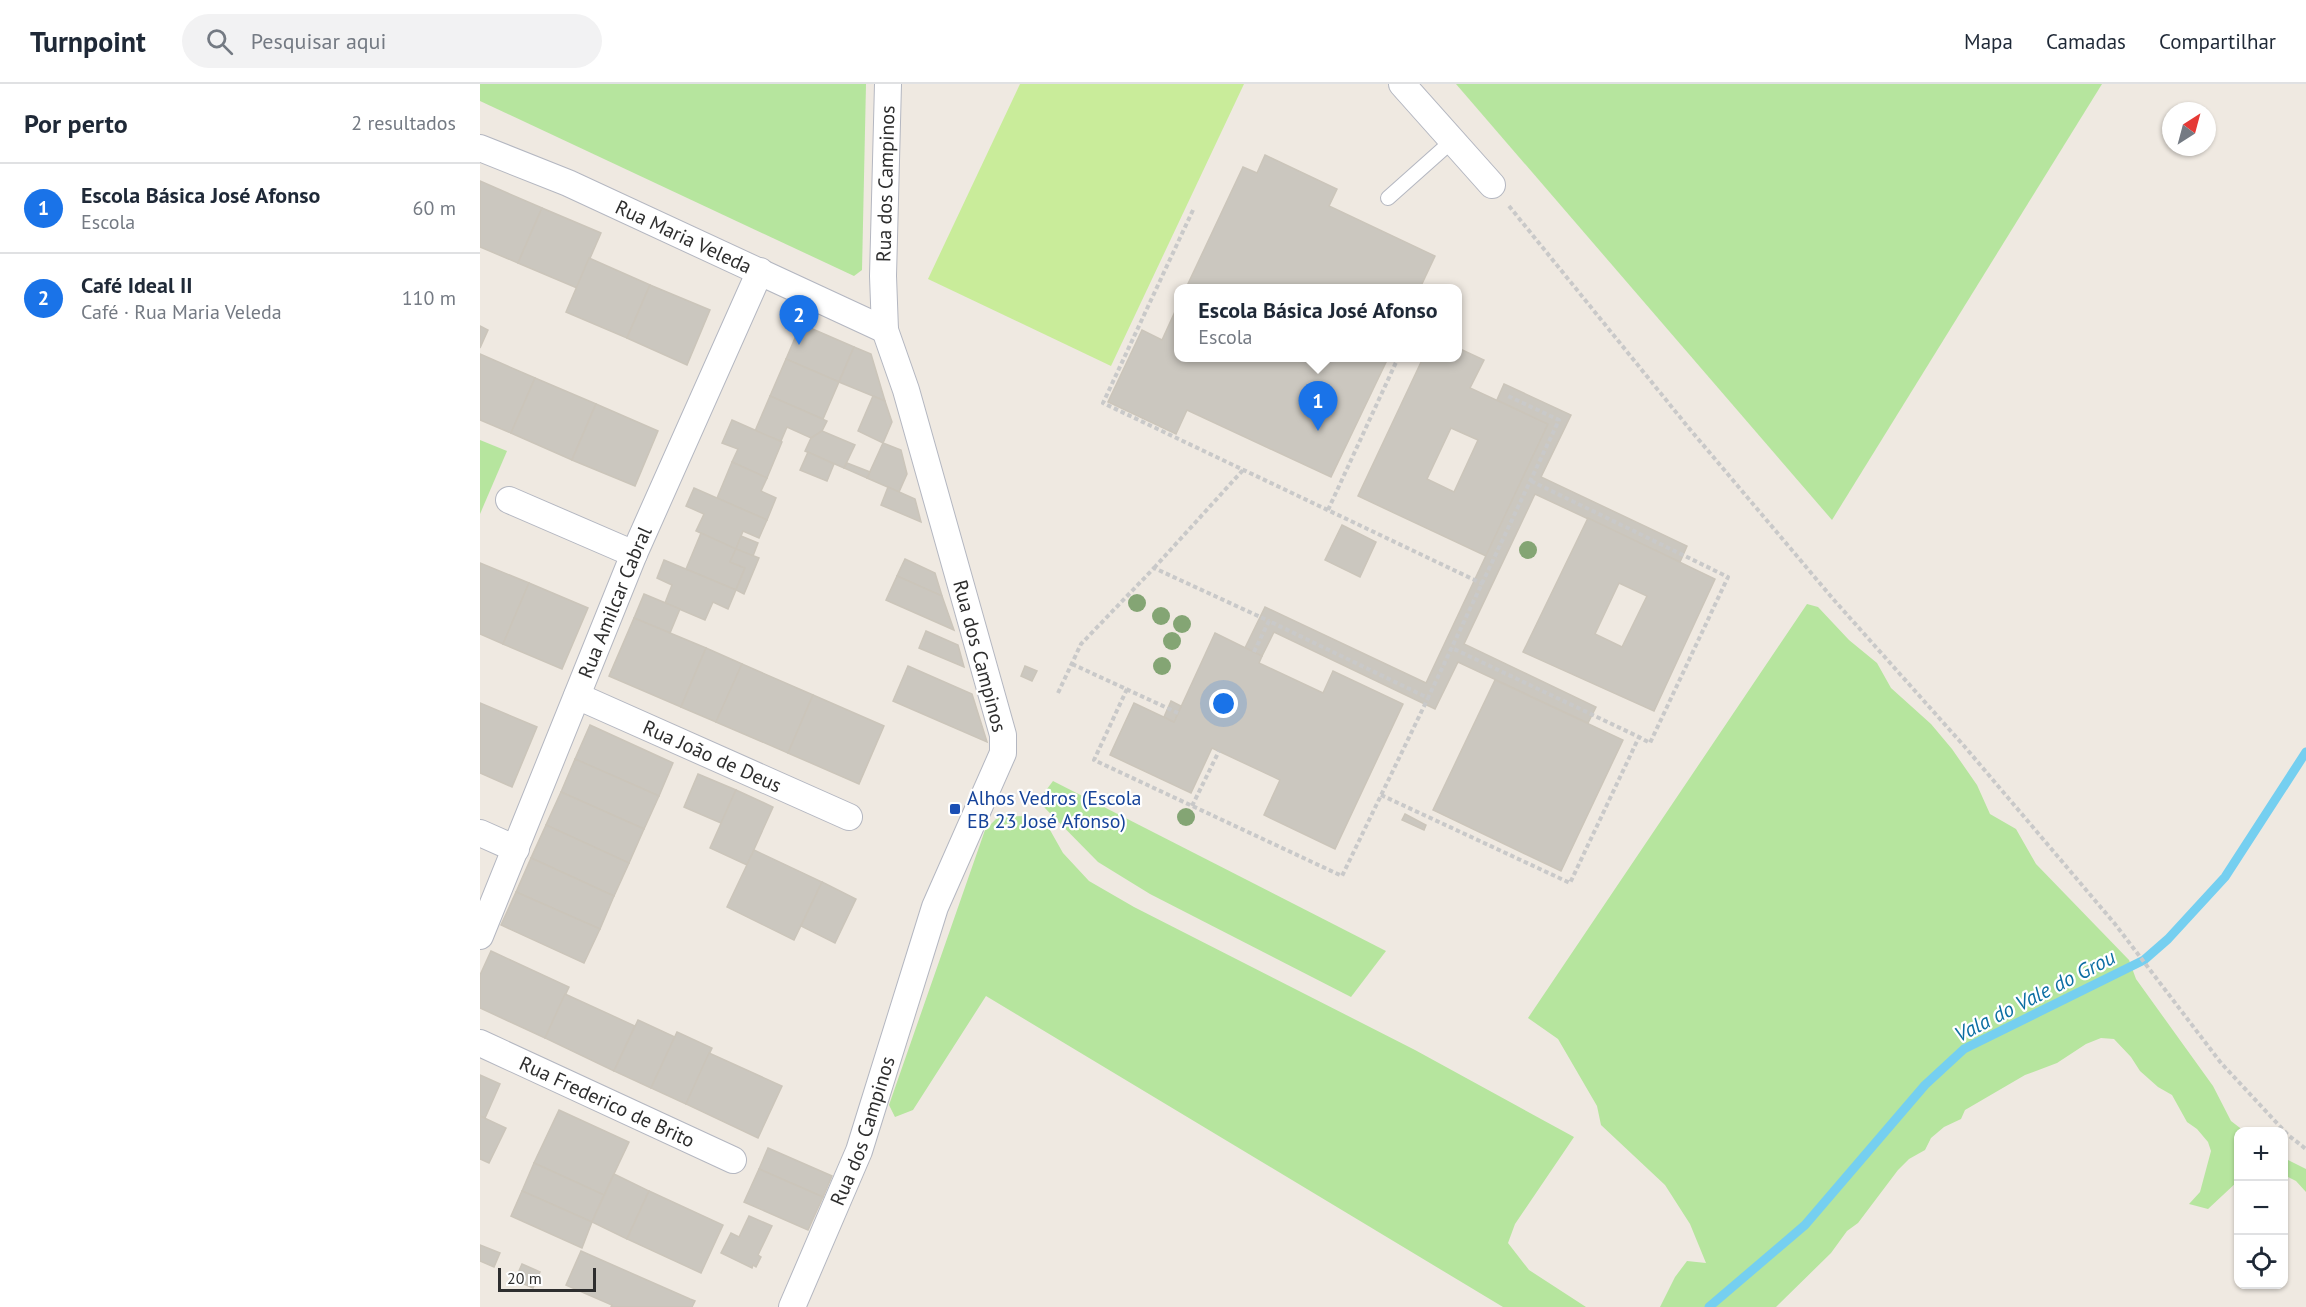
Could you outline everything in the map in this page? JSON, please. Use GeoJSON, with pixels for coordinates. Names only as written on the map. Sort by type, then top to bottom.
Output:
{"type":"FeatureCollection","features":[{"type":"Feature","properties":{"kind":"street","name":"Rua dos Campinos"},"geometry":{"type":"LineString","coordinates":[[792,1307],[859,1151],[935,908],[1003,753],[1003,735],[906,390],[885,330],[883,276],[888,84]]}},
{"type":"Feature","properties":{"kind":"street"},"geometry":{"type":"LineString","coordinates":[[1402,84],[1492,185]]}},
{"type":"Feature","properties":{"kind":"street","name":"Rua Maria Veleda"},"geometry":{"type":"LineString","coordinates":[[480,148],[567,183],[885,330]]}},
{"type":"Feature","properties":{"kind":"street","name":"Rua Amilcar Cabral"},"geometry":{"type":"LineString","coordinates":[[480,936],[634,554],[760,271]]}},
{"type":"Feature","properties":{"kind":"street"},"geometry":{"type":"LineString","coordinates":[[509,500],[634,554]]}},
{"type":"Feature","properties":{"kind":"street","name":"Rua João de Deus"},"geometry":{"type":"LineString","coordinates":[[577,696],[849,817]]}},
{"type":"Feature","properties":{"kind":"street"},"geometry":{"type":"LineString","coordinates":[[480,833],[516,849]]}},
{"type":"Feature","properties":{"kind":"street","name":"Rua Frederico de Brito"},"geometry":{"type":"LineString","coordinates":[[480,1043],[733,1160]]}},
{"type":"Feature","properties":{"kind":"lane"},"geometry":{"type":"LineString","coordinates":[[1388,198],[1452,141]]}},
{"type":"Feature","properties":{"kind":"path"},"geometry":{"type":"LineString","coordinates":[[1492,185],[1688,427],[2115,924],[2221,1063],[2288,1135],[2306,1149]]}},
{"type":"Feature","properties":{"kind":"path"},"geometry":{"type":"LineString","coordinates":[[1193,210],[1104,403],[1483,584]]}},
{"type":"Feature","properties":{"kind":"path"},"geometry":{"type":"LineString","coordinates":[[1328,510],[1396,362]]}},
{"type":"Feature","properties":{"kind":"path"},"geometry":{"type":"LineString","coordinates":[[1127,689],[1094,760],[1342,876],[1483,584],[1559,420],[1506,395]]}},
{"type":"Feature","properties":{"kind":"path"},"geometry":{"type":"LineString","coordinates":[[1058,693],[1081,644],[1243,470]]}},
{"type":"Feature","properties":{"kind":"path"},"geometry":{"type":"LineString","coordinates":[[1452,648],[1650,743],[1728,577],[1531,481]]}},
{"type":"Feature","properties":{"kind":"path"},"geometry":{"type":"LineString","coordinates":[[1154,568],[1428,698]]}},
{"type":"Feature","properties":{"kind":"path"},"geometry":{"type":"LineString","coordinates":[[1254,652],[1269,621]]}},
{"type":"Feature","properties":{"kind":"path"},"geometry":{"type":"LineString","coordinates":[[1072,664],[1178,713]]}},
{"type":"Feature","properties":{"kind":"path"},"geometry":{"type":"LineString","coordinates":[[1381,795],[1570,883],[1639,738]]}},
{"type":"Feature","properties":{"kind":"path"},"geometry":{"type":"LineString","coordinates":[[1192,806],[1219,751]]}},
{"type":"Feature","properties":{"kind":"green space"},"geometry":{"type":"Polygon","coordinates":[[[480,84],[866,84],[862,270],[854,276],[480,101],[480,84]]]}},
{"type":"Feature","properties":{"kind":"green space"},"geometry":{"type":"Polygon","coordinates":[[[1020,84],[1244,84],[1111,366],[928,279],[1020,84]]]}},
{"type":"Feature","properties":{"kind":"green space"},"geometry":{"type":"Polygon","coordinates":[[[1456,84],[2102,84],[1832,520],[1456,84]]]}},
{"type":"Feature","properties":{"kind":"green space"},"geometry":{"type":"Polygon","coordinates":[[[480,440],[507,451],[480,514],[480,440]]]}},
{"type":"Feature","properties":{"kind":"green space"},"geometry":{"type":"Polygon","coordinates":[[[1807,604],[1818,607],[1849,640],[1877,663],[1891,688],[1931,724],[1952,749],[1977,785],[1990,814],[2016,829],[2036,864],[2129,960],[2136,979],[2213,1086],[2231,1121],[2239,1127],[2234,1127],[2234,1185],[2208,1209],[2189,1204],[2200,1192],[2211,1151],[2208,1142],[2197,1129],[2187,1122],[2172,1095],[2158,1087],[2140,1071],[2131,1057],[2114,1039],[2101,1038],[2086,1044],[2057,1063],[2025,1075],[1965,1110],[1961,1119],[1944,1127],[1931,1138],[1925,1150],[1909,1159],[1898,1170],[1858,1223],[1847,1231],[1831,1253],[1776,1307],[1660,1307],[1675,1277],[1687,1261],[1706,1263],[1690,1224],[1665,1185],[1601,1125],[1597,1106],[1558,1039],[1528,1018],[1807,604]]]}},
{"type":"Feature","properties":{"kind":"green space"},"geometry":{"type":"Polygon","coordinates":[[[1053,781],[1386,951],[1351,997],[1150,894],[1098,862],[1038,801],[1053,781]]]}},
{"type":"Feature","properties":{"kind":"green space"},"geometry":{"type":"Polygon","coordinates":[[[1024,816],[1050,830],[1063,853],[1089,881],[1134,907],[1415,1050],[1574,1137],[1515,1224],[1508,1243],[1529,1270],[1586,1307],[1503,1307],[986,996],[913,1110],[895,1117],[889,1105],[985,830],[998,817],[1024,816]]]}},
{"type":"Feature","properties":{"kind":"green space"},"geometry":{"type":"Polygon","coordinates":[[[2288,1160],[2306,1169],[2306,1192],[2296,1181],[2288,1177],[2288,1160]]]}},
{"type":"Feature","properties":{"kind":"building"},"geometry":{"type":"Polygon","coordinates":[[[1265,155],[1337,189],[1329,206],[1435,256],[1422,284],[1188,284],[1243,167],[1257,173],[1265,155]]]}},
{"type":"Feature","properties":{"kind":"building"},"geometry":{"type":"Polygon","coordinates":[[[480,181],[542,208],[518,263],[480,247],[480,181]]]}},
{"type":"Feature","properties":{"kind":"building"},"geometry":{"type":"Polygon","coordinates":[[[542,208],[601,233],[577,288],[518,263],[542,208]]]}},
{"type":"Feature","properties":{"kind":"building"},"geometry":{"type":"Polygon","coordinates":[[[589,258],[650,285],[627,338],[566,312],[589,258]]]}},
{"type":"Feature","properties":{"kind":"building"},"geometry":{"type":"Polygon","coordinates":[[[650,285],[710,310],[687,365],[627,338],[650,285]]]}},
{"type":"Feature","properties":{"kind":"building"},"geometry":{"type":"Polygon","coordinates":[[[1174,314],[1174,362],[1386,362],[1331,477],[1187,410],[1176,434],[1108,402],[1142,330],[1162,340],[1174,314]]]}},
{"type":"Feature","properties":{"kind":"building"},"geometry":{"type":"Polygon","coordinates":[[[801,324],[854,347],[839,382],[786,359],[801,324]]]}},
{"type":"Feature","properties":{"kind":"building"},"geometry":{"type":"Polygon","coordinates":[[[480,326],[488,330],[480,348],[480,326]]]}},
{"type":"Feature","properties":{"kind":"building"},"geometry":{"type":"Polygon","coordinates":[[[854,347],[871,354],[885,401],[839,382],[854,347]]]}},
{"type":"Feature","properties":{"kind":"building"},"geometry":{"type":"Polygon","coordinates":[[[1462,350],[1484,360],[1470,388],[1548,424],[1486,556],[1358,496],[1421,362],[1462,362],[1462,350]],[[1451,428],[1427,479],[1454,492],[1478,440],[1451,428]]]}},
{"type":"Feature","properties":{"kind":"building"},"geometry":{"type":"Polygon","coordinates":[[[480,354],[535,378],[511,433],[480,420],[480,354]]]}},
{"type":"Feature","properties":{"kind":"building"},"geometry":{"type":"Polygon","coordinates":[[[786,359],[839,382],[823,419],[770,396],[786,359]]]}},
{"type":"Feature","properties":{"kind":"building"},"geometry":{"type":"Polygon","coordinates":[[[535,378],[596,404],[572,460],[511,433],[535,378]]]}},
{"type":"Feature","properties":{"kind":"building"},"geometry":{"type":"Polygon","coordinates":[[[1504,384],[1571,415],[1541,477],[1687,546],[1680,562],[1535,494],[1464,644],[1596,707],[1588,723],[1458,662],[1435,709],[1274,632],[1262,656],[1245,648],[1265,607],[1426,683],[1548,424],[1497,400],[1504,384]]]}},
{"type":"Feature","properties":{"kind":"building"},"geometry":{"type":"Polygon","coordinates":[[[770,396],[827,421],[822,431],[811,438],[787,427],[781,441],[755,431],[770,396]]]}},
{"type":"Feature","properties":{"kind":"building"},"geometry":{"type":"Polygon","coordinates":[[[873,396],[885,401],[892,422],[883,443],[858,431],[873,396]]]}},
{"type":"Feature","properties":{"kind":"building"},"geometry":{"type":"Polygon","coordinates":[[[596,404],[658,431],[635,486],[572,460],[596,404]]]}},
{"type":"Feature","properties":{"kind":"building"},"geometry":{"type":"Polygon","coordinates":[[[732,420],[782,442],[767,478],[732,462],[738,449],[722,443],[732,420]]]}},
{"type":"Feature","properties":{"kind":"building"},"geometry":{"type":"Polygon","coordinates":[[[822,431],[855,445],[844,468],[805,451],[811,438],[822,431]]]}},
{"type":"Feature","properties":{"kind":"building"},"geometry":{"type":"Polygon","coordinates":[[[883,443],[901,450],[907,474],[899,492],[867,478],[883,443]]]}},
{"type":"Feature","properties":{"kind":"building"},"geometry":{"type":"Polygon","coordinates":[[[808,452],[834,464],[827,481],[800,470],[808,452]]]}},
{"type":"Feature","properties":{"kind":"building"},"geometry":{"type":"Polygon","coordinates":[[[732,462],[767,478],[761,491],[776,498],[767,520],[717,498],[732,462]]]}},
{"type":"Feature","properties":{"kind":"building"},"geometry":{"type":"Polygon","coordinates":[[[847,463],[870,472],[867,478],[844,468],[847,463]]]}},
{"type":"Feature","properties":{"kind":"building"},"geometry":{"type":"Polygon","coordinates":[[[888,487],[915,499],[921,522],[881,505],[888,487]]]}},
{"type":"Feature","properties":{"kind":"building"},"geometry":{"type":"Polygon","coordinates":[[[694,488],[767,520],[759,538],[743,531],[736,549],[696,531],[704,514],[686,506],[694,488]]]}},
{"type":"Feature","properties":{"kind":"building"},"geometry":{"type":"Polygon","coordinates":[[[1588,518],[1715,579],[1654,711],[1523,652],[1588,518]],[[1619,583],[1595,634],[1622,647],[1647,596],[1619,583]]]}},
{"type":"Feature","properties":{"kind":"building"},"geometry":{"type":"Polygon","coordinates":[[[1342,525],[1376,542],[1360,577],[1325,560],[1342,525]]]}},
{"type":"Feature","properties":{"kind":"building"},"geometry":{"type":"Polygon","coordinates":[[[701,533],[736,549],[730,562],[745,568],[736,590],[686,569],[701,533]]]}},
{"type":"Feature","properties":{"kind":"building"},"geometry":{"type":"Polygon","coordinates":[[[741,536],[758,543],[753,556],[736,549],[741,536]]]}},
{"type":"Feature","properties":{"kind":"building"},"geometry":{"type":"Polygon","coordinates":[[[736,549],[759,558],[744,594],[736,590],[745,568],[730,562],[736,549]]]}},
{"type":"Feature","properties":{"kind":"building"},"geometry":{"type":"Polygon","coordinates":[[[905,559],[935,573],[942,596],[897,576],[905,559]]]}},
{"type":"Feature","properties":{"kind":"building"},"geometry":{"type":"Polygon","coordinates":[[[664,560],[736,590],[728,609],[713,602],[705,620],[665,603],[672,585],[657,578],[664,560]]]}},
{"type":"Feature","properties":{"kind":"building"},"geometry":{"type":"Polygon","coordinates":[[[480,563],[529,583],[503,644],[480,634],[480,563]]]}},
{"type":"Feature","properties":{"kind":"building"},"geometry":{"type":"Polygon","coordinates":[[[897,576],[942,596],[954,630],[886,600],[897,576]]]}},
{"type":"Feature","properties":{"kind":"building"},"geometry":{"type":"Polygon","coordinates":[[[529,583],[588,608],[562,669],[503,644],[529,583]]]}},
{"type":"Feature","properties":{"kind":"building"},"geometry":{"type":"Polygon","coordinates":[[[644,594],[680,609],[670,633],[634,618],[644,594]]]}},
{"type":"Feature","properties":{"kind":"building"},"geometry":{"type":"Polygon","coordinates":[[[634,618],[706,648],[681,707],[609,676],[634,618]]]}},
{"type":"Feature","properties":{"kind":"building"},"geometry":{"type":"Polygon","coordinates":[[[926,631],[958,645],[964,667],[919,648],[926,631]]]}},
{"type":"Feature","properties":{"kind":"building"},"geometry":{"type":"Polygon","coordinates":[[[1215,633],[1262,656],[1259,663],[1323,693],[1333,671],[1403,704],[1335,849],[1264,815],[1280,780],[1212,748],[1191,793],[1110,755],[1134,703],[1174,722],[1215,633]]]}},
{"type":"Feature","properties":{"kind":"building"},"geometry":{"type":"Polygon","coordinates":[[[706,648],[742,664],[716,722],[681,707],[706,648]]]}},
{"type":"Feature","properties":{"kind":"building"},"geometry":{"type":"Polygon","coordinates":[[[742,664],[813,695],[788,753],[716,722],[742,664]]]}},
{"type":"Feature","properties":{"kind":"building"},"geometry":{"type":"Polygon","coordinates":[[[908,666],[972,694],[987,742],[893,701],[908,666]]]}},
{"type":"Feature","properties":{"kind":"building"},"geometry":{"type":"Polygon","coordinates":[[[1025,666],[1037,671],[1032,681],[1021,676],[1025,666]]]}},
{"type":"Feature","properties":{"kind":"building"},"geometry":{"type":"Polygon","coordinates":[[[1495,680],[1623,740],[1561,871],[1433,810],[1495,680]]]}},
{"type":"Feature","properties":{"kind":"building"},"geometry":{"type":"Polygon","coordinates":[[[813,695],[884,726],[859,784],[788,753],[813,695]]]}},
{"type":"Feature","properties":{"kind":"building"},"geometry":{"type":"Polygon","coordinates":[[[1171,701],[1181,706],[1174,722],[1164,717],[1171,701]]]}},
{"type":"Feature","properties":{"kind":"building"},"geometry":{"type":"Polygon","coordinates":[[[480,703],[537,727],[512,787],[480,773],[480,703]]]}},
{"type":"Feature","properties":{"kind":"building"},"geometry":{"type":"Polygon","coordinates":[[[590,725],[673,763],[659,796],[575,759],[590,725]]]}},
{"type":"Feature","properties":{"kind":"building"},"geometry":{"type":"Polygon","coordinates":[[[575,759],[659,796],[644,829],[561,792],[575,759]]]}},
{"type":"Feature","properties":{"kind":"building"},"geometry":{"type":"Polygon","coordinates":[[[698,774],[736,790],[721,823],[684,807],[698,774]]]}},
{"type":"Feature","properties":{"kind":"building"},"geometry":{"type":"Polygon","coordinates":[[[736,790],[773,807],[747,865],[710,848],[736,790]]]}},
{"type":"Feature","properties":{"kind":"building"},"geometry":{"type":"Polygon","coordinates":[[[561,792],[644,829],[629,863],[546,825],[561,792]]]}},
{"type":"Feature","properties":{"kind":"building"},"geometry":{"type":"Polygon","coordinates":[[[1405,814],[1426,825],[1424,830],[1402,820],[1405,814]]]}},
{"type":"Feature","properties":{"kind":"building"},"geometry":{"type":"Polygon","coordinates":[[[546,825],[629,863],[614,896],[531,858],[546,825]]]}},
{"type":"Feature","properties":{"kind":"building"},"geometry":{"type":"Polygon","coordinates":[[[754,850],[822,882],[794,940],[727,907],[754,850]]]}},
{"type":"Feature","properties":{"kind":"building"},"geometry":{"type":"Polygon","coordinates":[[[531,858],[614,896],[600,929],[516,892],[531,858]]]}},
{"type":"Feature","properties":{"kind":"building"},"geometry":{"type":"Polygon","coordinates":[[[822,882],[856,899],[835,943],[801,926],[822,882]]]}},
{"type":"Feature","properties":{"kind":"building"},"geometry":{"type":"Polygon","coordinates":[[[516,892],[600,929],[584,963],[501,925],[516,892]]]}},
{"type":"Feature","properties":{"kind":"building"},"geometry":{"type":"Polygon","coordinates":[[[491,951],[569,987],[545,1038],[480,1008],[480,975],[491,951]]]}},
{"type":"Feature","properties":{"kind":"building"},"geometry":{"type":"Polygon","coordinates":[[[565,994],[635,1026],[614,1071],[545,1038],[565,994]]]}},
{"type":"Feature","properties":{"kind":"building"},"geometry":{"type":"Polygon","coordinates":[[[638,1020],[675,1037],[651,1088],[614,1071],[638,1020]]]}},
{"type":"Feature","properties":{"kind":"building"},"geometry":{"type":"Polygon","coordinates":[[[677,1032],[712,1048],[686,1104],[651,1088],[677,1032]]]}},
{"type":"Feature","properties":{"kind":"building"},"geometry":{"type":"Polygon","coordinates":[[[709,1053],[782,1086],[758,1138],[686,1104],[709,1053]]]}},
{"type":"Feature","properties":{"kind":"building"},"geometry":{"type":"Polygon","coordinates":[[[480,1075],[500,1084],[485,1118],[480,1116],[480,1075]]]}},
{"type":"Feature","properties":{"kind":"building"},"geometry":{"type":"Polygon","coordinates":[[[559,1110],[629,1142],[604,1195],[534,1163],[559,1110]]]}},
{"type":"Feature","properties":{"kind":"building"},"geometry":{"type":"Polygon","coordinates":[[[480,1116],[506,1128],[489,1163],[480,1159],[480,1116]]]}},
{"type":"Feature","properties":{"kind":"building"},"geometry":{"type":"Polygon","coordinates":[[[768,1148],[832,1176],[823,1197],[759,1169],[768,1148]]]}},
{"type":"Feature","properties":{"kind":"building"},"geometry":{"type":"Polygon","coordinates":[[[534,1163],[604,1195],[592,1222],[522,1191],[534,1163]]]}},
{"type":"Feature","properties":{"kind":"building"},"geometry":{"type":"Polygon","coordinates":[[[759,1169],[823,1197],[808,1230],[744,1202],[759,1169]]]}},
{"type":"Feature","properties":{"kind":"building"},"geometry":{"type":"Polygon","coordinates":[[[614,1174],[649,1191],[627,1239],[592,1222],[614,1174]]]}},
{"type":"Feature","properties":{"kind":"building"},"geometry":{"type":"Polygon","coordinates":[[[522,1191],[592,1222],[582,1248],[511,1216],[522,1191]]]}},
{"type":"Feature","properties":{"kind":"building"},"geometry":{"type":"Polygon","coordinates":[[[649,1191],[723,1225],[701,1273],[627,1239],[649,1191]]]}},
{"type":"Feature","properties":{"kind":"building"},"geometry":{"type":"Polygon","coordinates":[[[749,1216],[772,1226],[758,1255],[761,1257],[756,1267],[753,1265],[752,1268],[721,1253],[731,1233],[739,1237],[749,1216]]]}},
{"type":"Feature","properties":{"kind":"building"},"geometry":{"type":"Polygon","coordinates":[[[480,1245],[500,1253],[494,1267],[480,1261],[480,1245]]]}},
{"type":"Feature","properties":{"kind":"building"},"geometry":{"type":"Polygon","coordinates":[[[581,1251],[695,1301],[692,1307],[611,1307],[612,1305],[566,1285],[581,1251]]]}},
{"type":"Feature","properties":{"kind":"building"},"geometry":{"type":"Polygon","coordinates":[[[522,1264],[540,1272],[533,1288],[515,1280],[522,1264]]]}},
{"type":"Feature","properties":{"kind":"waterway","name":"Vala do Vale do Grou"},"geometry":{"type":"LineString","coordinates":[[1709,1307],[1805,1225],[1925,1085],[1964,1049],[2144,960],[2168,939],[2225,877],[2306,752]]}},
{"type":"Feature","properties":{"kind":"place","name":"Café Ideal II"},"geometry":{"type":"Point","coordinates":[799,345]}},
{"type":"Feature","properties":{"kind":"place","name":"Escola Básica José Afonso"},"geometry":{"type":"Point","coordinates":[1318,431]}},
{"type":"Feature","properties":{"kind":"place","name":"Alhos Vedros (Escola EB 23 José Afonso)"},"geometry":{"type":"Point","coordinates":[955,809]}}]}
